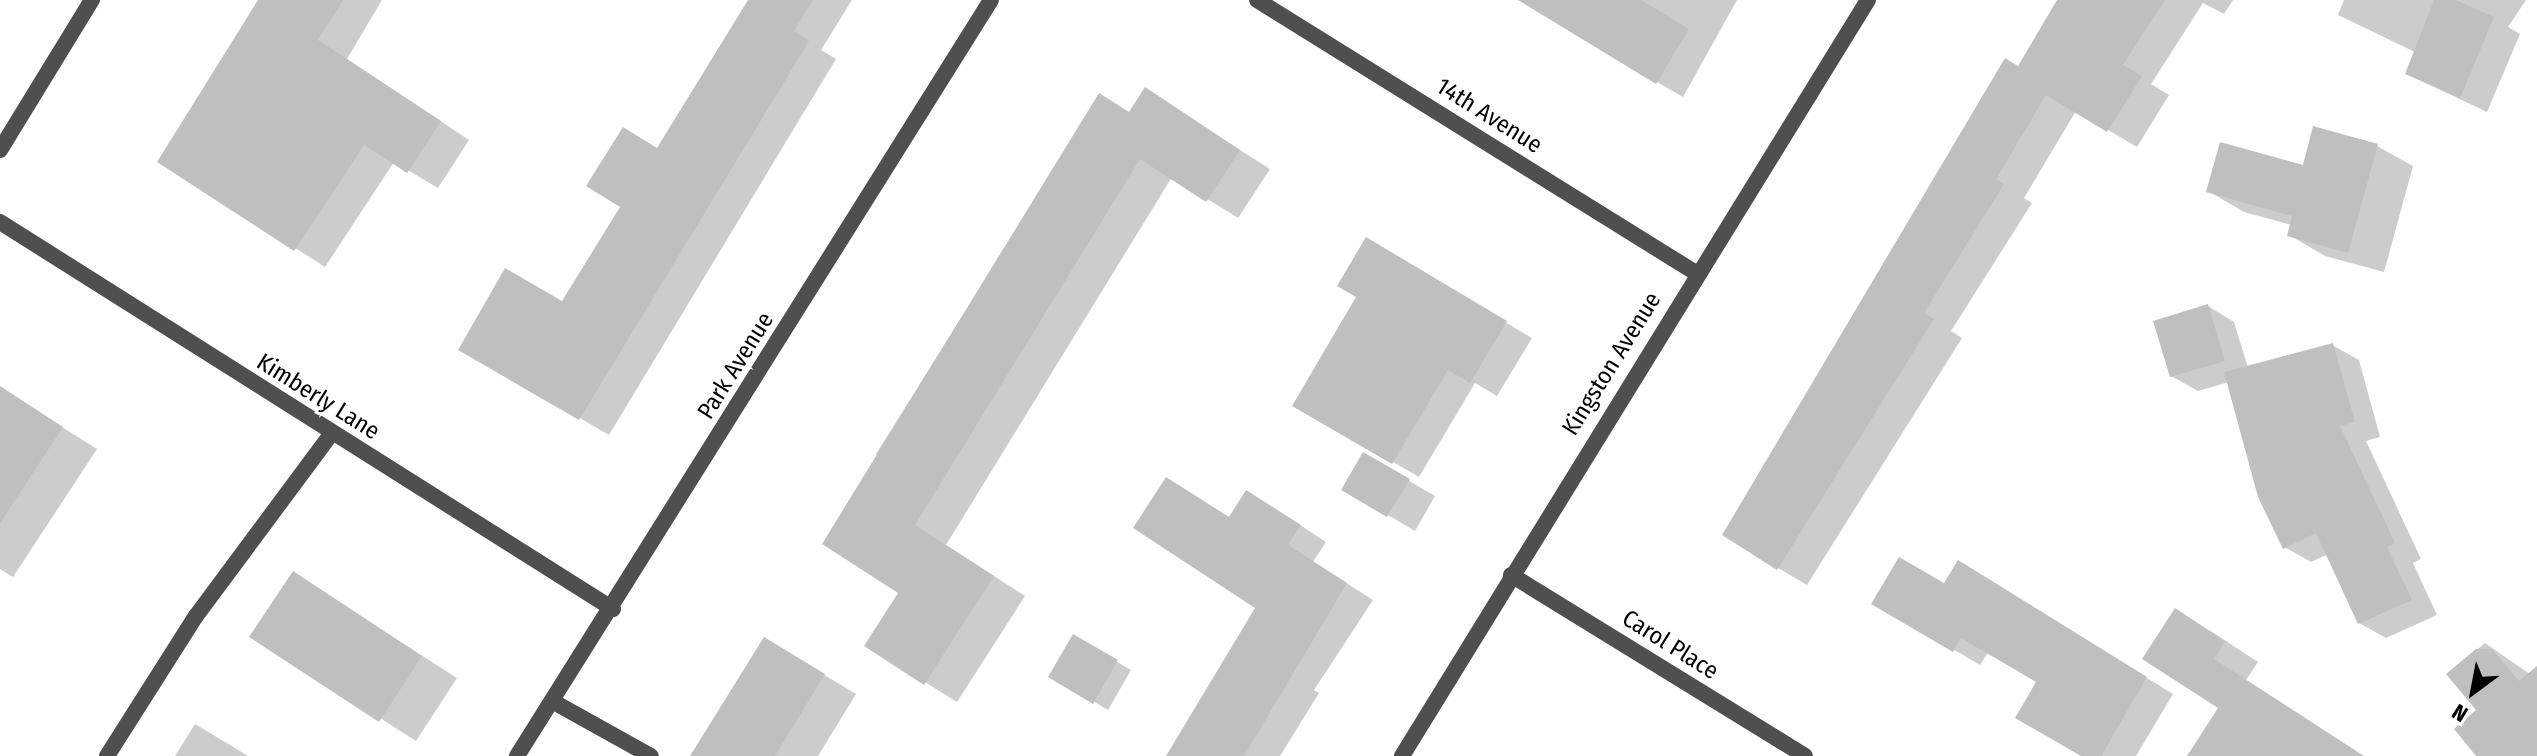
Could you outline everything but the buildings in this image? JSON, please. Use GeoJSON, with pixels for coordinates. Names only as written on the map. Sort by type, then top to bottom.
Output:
{"type":"FeatureCollection","features":[{"type":"Feature","properties":{"kind":"street"},"geometry":{"type":"LineString","coordinates":[[0,150],[92,0]]}},
{"type":"Feature","properties":{"kind":"street","name":"Park Avenue"},"geometry":{"type":"LineString","coordinates":[[517,756],[613,609],[991,0]]}},
{"type":"Feature","properties":{"kind":"street","name":"14th Avenue"},"geometry":{"type":"LineString","coordinates":[[1257,0],[1696,273]]}},
{"type":"Feature","properties":{"kind":"street","name":"Kingston Avenue"},"geometry":{"type":"LineString","coordinates":[[1402,756],[1696,273],[1868,0]]}},
{"type":"Feature","properties":{"kind":"street","name":"Kimberly Lane"},"geometry":{"type":"LineString","coordinates":[[0,222],[331,434],[613,609]]}},
{"type":"Feature","properties":{"kind":"street"},"geometry":{"type":"LineString","coordinates":[[107,756],[196,616],[331,434]]}},
{"type":"Feature","properties":{"kind":"street","name":"Carol Place"},"geometry":{"type":"LineString","coordinates":[[1511,575],[1805,756]]}},
{"type":"Feature","properties":{"kind":"street"},"geometry":{"type":"LineString","coordinates":[[552,701],[651,756]]}}]}
